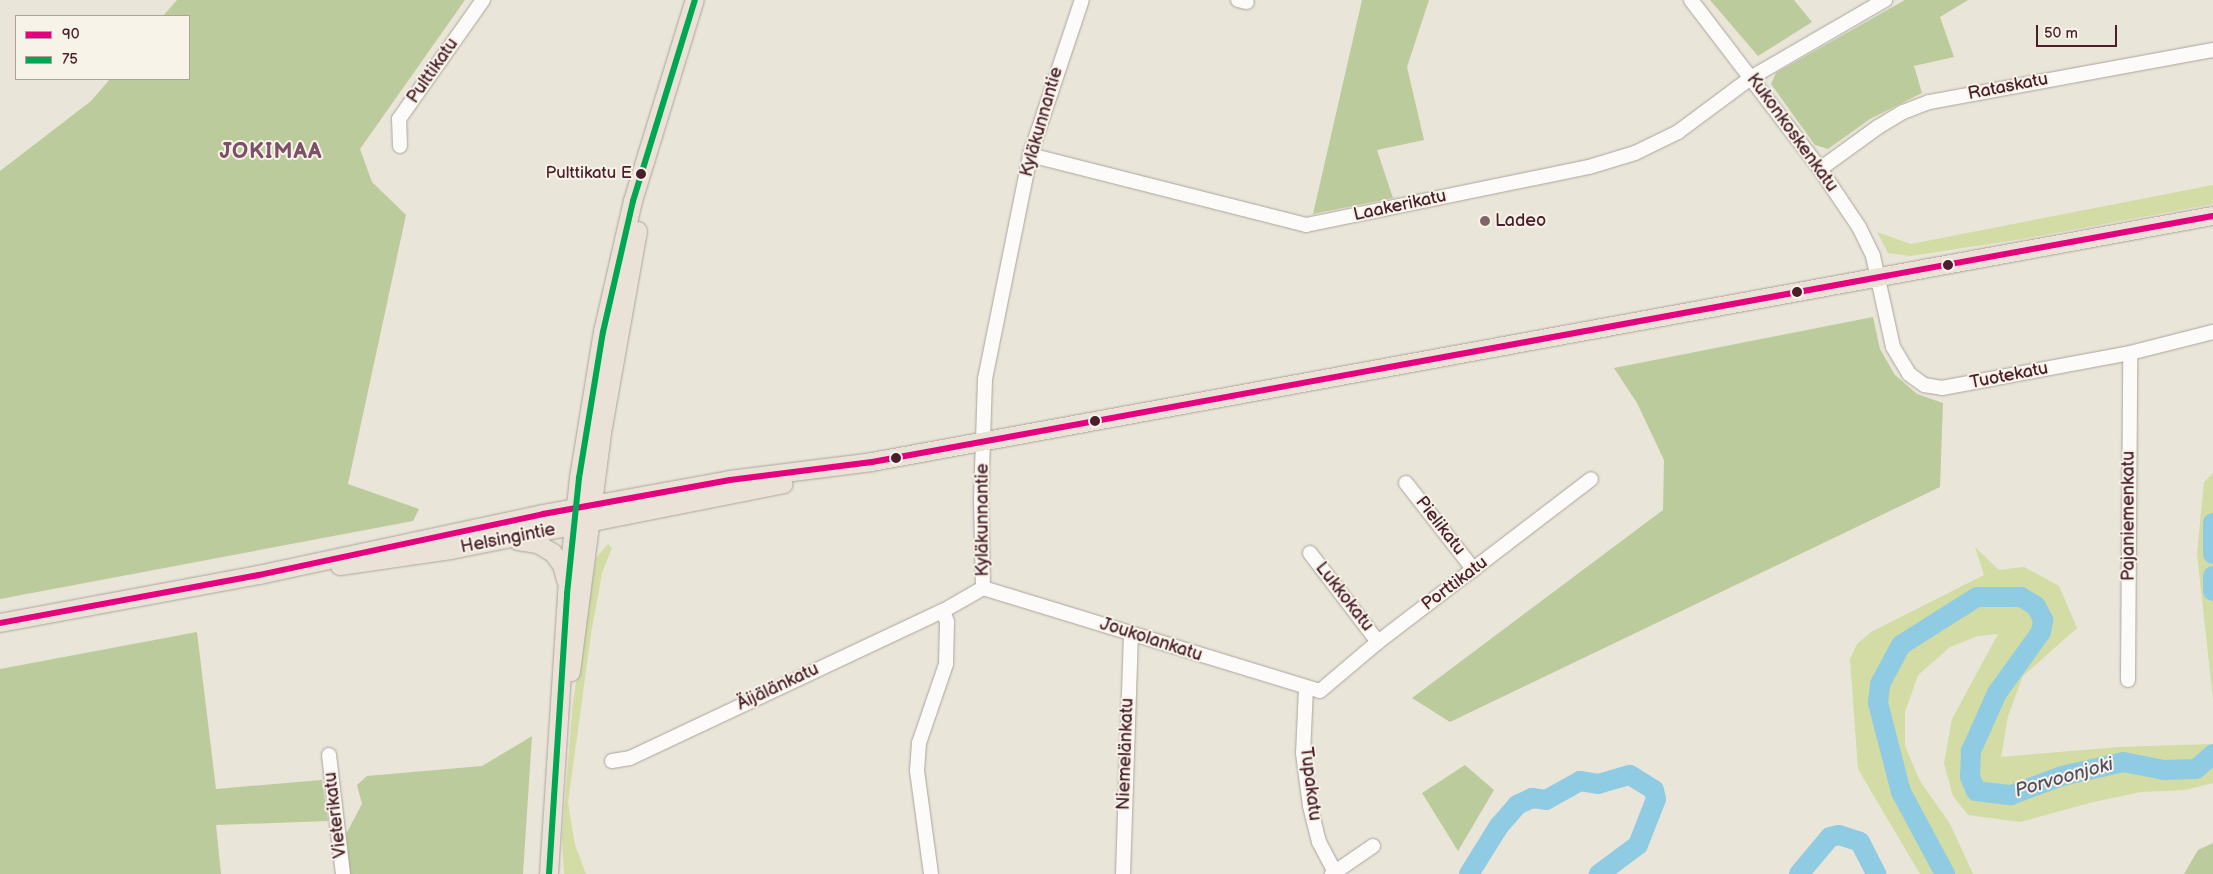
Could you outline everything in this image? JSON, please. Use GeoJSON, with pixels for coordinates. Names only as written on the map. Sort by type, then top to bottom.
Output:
{"type":"FeatureCollection","features":[{"type":"Feature","properties":{"kind":"main road"},"geometry":{"type":"LineString","coordinates":[[561,703],[570,681],[584,507],[666,99],[695,0]]}},
{"type":"Feature","properties":{"kind":"main road","name":"Helsingintie"},"geometry":{"type":"LineString","coordinates":[[0,623],[259,575],[584,507],[730,480],[872,462],[2213,216]]}},
{"type":"Feature","properties":{"kind":"main road","name":"Helsingintie"},"geometry":{"type":"LineString","coordinates":[[259,575],[382,562],[495,542],[735,495],[872,462]]}},
{"type":"Feature","properties":{"kind":"main road"},"geometry":{"type":"LineString","coordinates":[[549,874],[567,594],[582,525]]}},
{"type":"Feature","properties":{"kind":"main road"},"geometry":{"type":"LineString","coordinates":[[495,542],[529,542],[546,548],[562,565],[567,594]]}},
{"type":"Feature","properties":{"kind":"street","name":"Pulttikatu"},"geometry":{"type":"LineString","coordinates":[[400,146],[399,119],[483,0]]}},
{"type":"Feature","properties":{"kind":"street","name":"Kyläkunnantie"},"geometry":{"type":"LineString","coordinates":[[943,611],[983,588],[985,379],[1030,155],[1082,0]]}},
{"type":"Feature","properties":{"kind":"street","name":"Kukonkoskenkatu"},"geometry":{"type":"LineString","coordinates":[[1691,0],[1752,77],[1820,169],[1859,227],[1873,256],[1878,276]]}},
{"type":"Feature","properties":{"kind":"street","name":"Laakerikatu"},"geometry":{"type":"LineString","coordinates":[[1030,155],[1306,225],[1589,167],[1635,153],[1678,132],[1752,77],[1885,0]]}},
{"type":"Feature","properties":{"kind":"street","name":"Rataskatu"},"geometry":{"type":"LineString","coordinates":[[1820,169],[1878,127],[1903,112],[1929,102],[2213,50]]}},
{"type":"Feature","properties":{"kind":"street","name":"Tuotekatu"},"geometry":{"type":"LineString","coordinates":[[1878,276],[1893,347],[1909,374],[1924,385],[1942,388],[2130,353],[2213,332]]}},
{"type":"Feature","properties":{"kind":"street","name":"Pajaniemenkatu"},"geometry":{"type":"LineString","coordinates":[[2128,680],[2130,353]]}},
{"type":"Feature","properties":{"kind":"street","name":"Porttikatu"},"geometry":{"type":"LineString","coordinates":[[1320,691],[1378,642],[1591,479]]}},
{"type":"Feature","properties":{"kind":"street","name":"Pielikatu"},"geometry":{"type":"LineString","coordinates":[[1406,483],[1474,570]]}},
{"type":"Feature","properties":{"kind":"street","name":"Lukkokatu"},"geometry":{"type":"LineString","coordinates":[[1310,553],[1378,642]]}},
{"type":"Feature","properties":{"kind":"street","name":"Joukolankatu"},"geometry":{"type":"LineString","coordinates":[[983,588],[1320,691]]}},
{"type":"Feature","properties":{"kind":"street","name":"Äijälänkatu"},"geometry":{"type":"LineString","coordinates":[[612,761],[630,758],[943,611]]}},
{"type":"Feature","properties":{"kind":"street"},"geometry":{"type":"LineString","coordinates":[[931,874],[917,771],[921,732],[946,664],[947,622],[943,611]]}},
{"type":"Feature","properties":{"kind":"street","name":"Niemelänkatu"},"geometry":{"type":"LineString","coordinates":[[1123,874],[1131,634]]}},
{"type":"Feature","properties":{"kind":"street","name":"Tupakatu"},"geometry":{"type":"LineString","coordinates":[[1306,688],[1304,753],[1310,806],[1319,842],[1334,873]]}},
{"type":"Feature","properties":{"kind":"street","name":"Vieterikatu"},"geometry":{"type":"LineString","coordinates":[[329,755],[344,874]]}},
{"type":"Feature","properties":{"kind":"street"},"geometry":{"type":"LineString","coordinates":[[1334,873],[1373,846]]}},
{"type":"Feature","properties":{"kind":"green space"},"geometry":{"type":"Polygon","coordinates":[[[177,0],[465,0],[360,149],[372,182],[406,215],[348,484],[419,509],[413,521],[0,599],[0,171],[91,101],[109,80],[190,80],[190,15],[164,15],[177,0]]]}},
{"type":"Feature","properties":{"kind":"green space"},"geometry":{"type":"Polygon","coordinates":[[[1362,0],[1429,0],[1407,67],[1424,140],[1377,150],[1393,198],[1313,214],[1362,0]]]}},
{"type":"Feature","properties":{"kind":"green space"},"geometry":{"type":"Polygon","coordinates":[[[1710,0],[1794,0],[1812,22],[1758,56],[1710,0]]]}},
{"type":"Feature","properties":{"kind":"green space"},"geometry":{"type":"Polygon","coordinates":[[[1905,0],[1968,0],[1940,17],[1954,57],[1914,66],[1922,93],[1870,119],[1828,149],[1815,145],[1771,84],[1776,73],[1905,0]]]}},
{"type":"Feature","properties":{"kind":"green space"},"geometry":{"type":"Polygon","coordinates":[[[2213,185],[2213,204],[2022,239],[1910,256],[1888,253],[1877,232],[1911,244],[2213,185]]]}},
{"type":"Feature","properties":{"kind":"green space"},"geometry":{"type":"Polygon","coordinates":[[[1873,317],[1880,349],[1895,375],[1917,394],[1943,403],[1940,487],[1450,722],[1412,698],[1663,510],[1664,460],[1637,403],[1614,368],[1873,317]]]}},
{"type":"Feature","properties":{"kind":"green space"},"geometry":{"type":"Polygon","coordinates":[[[2213,473],[2213,699],[2197,554],[2204,482],[2213,473]]]}},
{"type":"Feature","properties":{"kind":"green space"},"geometry":{"type":"Polygon","coordinates":[[[608,544],[612,548],[602,573],[591,634],[568,803],[575,845],[586,874],[564,874],[562,838],[573,701],[596,558],[608,544]]]}},
{"type":"Feature","properties":{"kind":"green space"},"geometry":{"type":"Polygon","coordinates":[[[1975,547],[1999,570],[2024,567],[2059,586],[2077,628],[2023,676],[2008,716],[2001,757],[2119,747],[2213,744],[2213,783],[2185,790],[2141,792],[2093,802],[2020,822],[1968,815],[1953,796],[1944,763],[1952,719],[1998,634],[1978,636],[1950,647],[1918,675],[1905,712],[1905,746],[1920,781],[1950,824],[1973,874],[1920,874],[1858,769],[1850,659],[1857,644],[1871,632],[1984,575],[1975,547]]]}},
{"type":"Feature","properties":{"kind":"green space"},"geometry":{"type":"Polygon","coordinates":[[[197,632],[216,789],[322,780],[328,821],[216,825],[221,874],[0,874],[0,669],[197,632]]]}},
{"type":"Feature","properties":{"kind":"green space"},"geometry":{"type":"Polygon","coordinates":[[[532,736],[523,874],[350,874],[346,834],[362,804],[357,785],[367,776],[482,766],[532,736]]]}},
{"type":"Feature","properties":{"kind":"green space"},"geometry":{"type":"Polygon","coordinates":[[[1465,765],[1494,790],[1458,851],[1422,793],[1465,765]]]}},
{"type":"Feature","properties":{"kind":"green space"},"geometry":{"type":"Polygon","coordinates":[[[2213,843],[2213,874],[2184,874],[2198,850],[2213,843]]]}},
{"type":"Feature","properties":{"kind":"waterway","name":"Porvoonjoki"},"geometry":{"type":"LineString","coordinates":[[2213,523],[2213,554]]}},
{"type":"Feature","properties":{"kind":"waterway","name":"Porvoonjoki"},"geometry":{"type":"LineString","coordinates":[[2213,576],[2213,591]]}},
{"type":"Feature","properties":{"kind":"waterway","name":"Porvoonjoki"},"geometry":{"type":"LineString","coordinates":[[1945,874],[1901,792],[1878,703],[1880,684],[1901,645],[1977,597],[2021,597],[2036,606],[2043,620],[2041,632],[1997,693],[1971,751],[1970,777],[1976,791],[2011,795],[2062,776],[2123,762],[2164,770],[2196,769],[2213,754]]}},
{"type":"Feature","properties":{"kind":"waterway","name":"Porvoonjoki"},"geometry":{"type":"LineString","coordinates":[[1469,874],[1499,826],[1517,805],[1532,798],[1546,800],[1580,781],[1598,784],[1630,775],[1654,790],[1656,799],[1638,845],[1599,874]]}},
{"type":"Feature","properties":{"kind":"waterway","name":"Porvoonjoki"},"geometry":{"type":"LineString","coordinates":[[1799,874],[1830,837],[1839,835],[1860,842],[1876,874]]}},
{"type":"Feature","properties":{"kind":"transit line","name":"75"},"geometry":{"type":"LineString","coordinates":[[549,874],[567,594],[579,478],[603,332],[633,201],[695,0]]}},
{"type":"Feature","properties":{"kind":"transit line","name":"90"},"geometry":{"type":"LineString","coordinates":[[0,623],[259,575],[543,514],[730,480],[872,462],[2213,216]]}},
{"type":"Feature","properties":{"kind":"place","name":"Pulttikatu E"},"geometry":{"type":"Point","coordinates":[641,174]}},
{"type":"Feature","properties":{"kind":"place","name":"Ladeo"},"geometry":{"type":"Point","coordinates":[1485,221]}},
{"type":"Feature","properties":{"kind":"district","name":"JOKIMAA"},"geometry":{"type":"Point","coordinates":[271,152]}}]}
